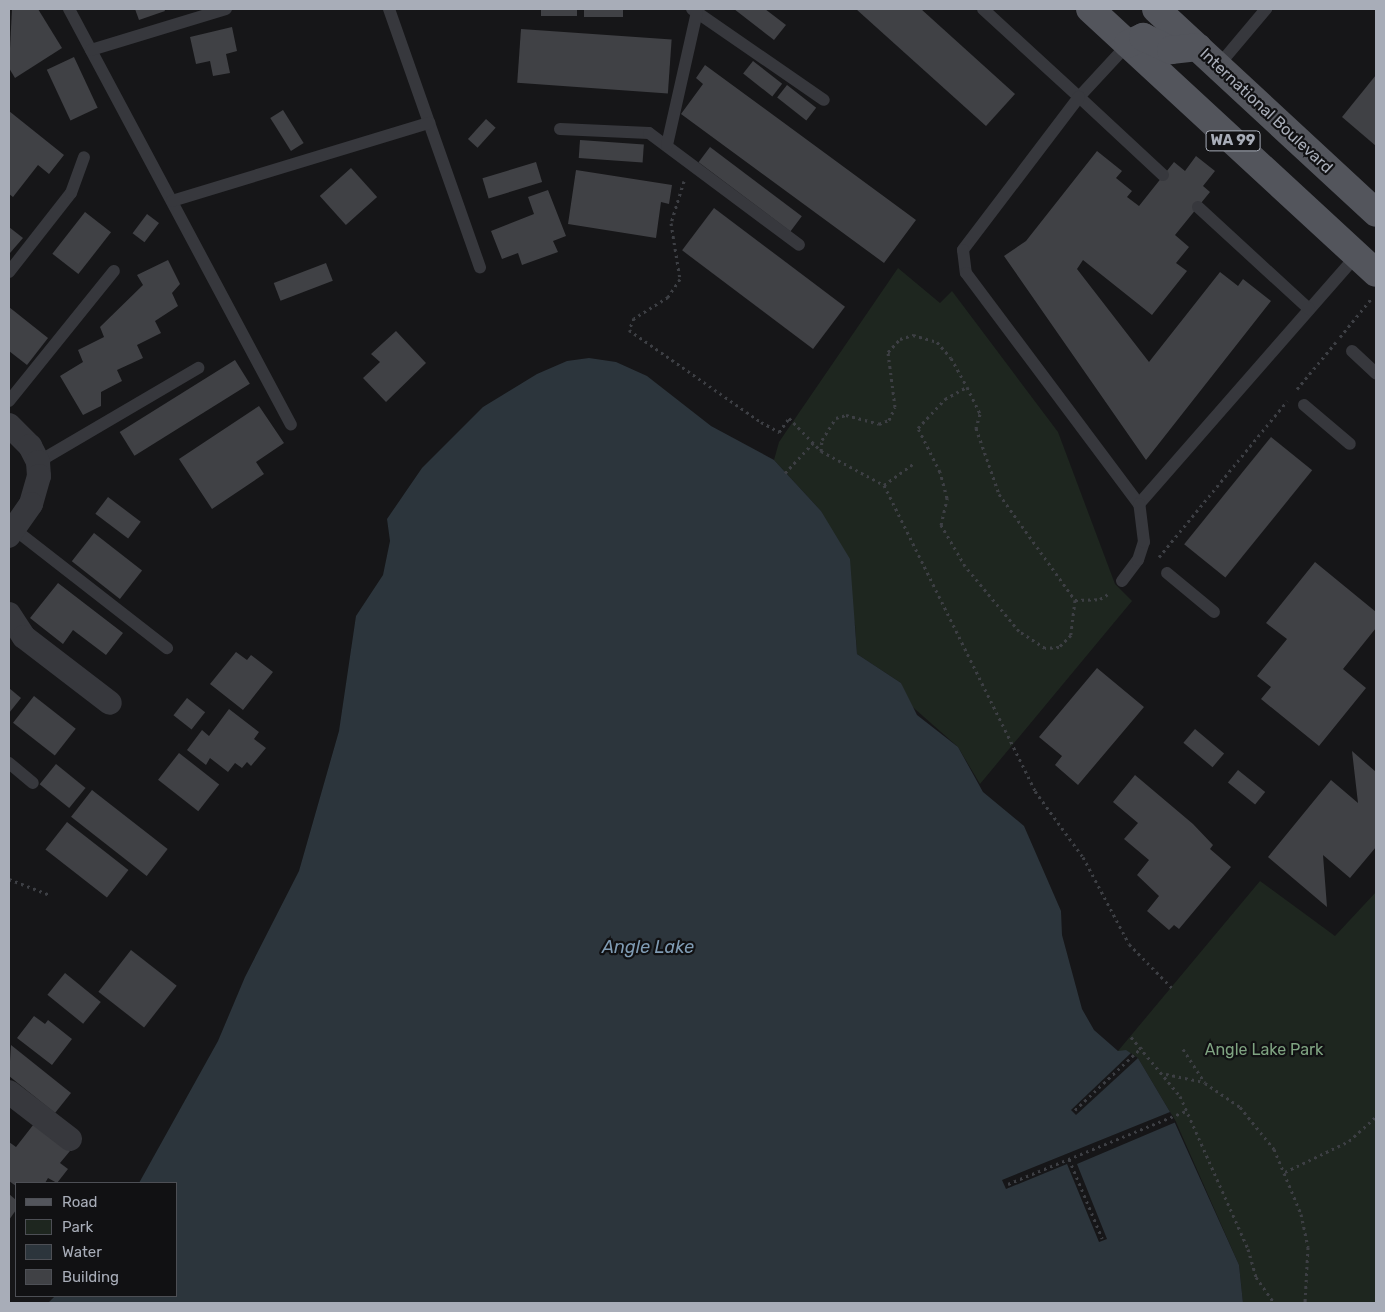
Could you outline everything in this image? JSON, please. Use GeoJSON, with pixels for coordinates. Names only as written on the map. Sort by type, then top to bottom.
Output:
{"type":"FeatureCollection","features":[{"type":"Feature","properties":{"kind":"main road","name":"WA 99"},"geometry":{"type":"LineString","coordinates":[[1090,9],[1376,273]]}},
{"type":"Feature","properties":{"kind":"main road","name":"International Boulevard"},"geometry":{"type":"LineString","coordinates":[[1156,9],[1376,213]]}},
{"type":"Feature","properties":{"kind":"main road"},"geometry":{"type":"LineString","coordinates":[[1128,44],[1142,37],[1171,50],[1198,47]]}},
{"type":"Feature","properties":{"kind":"street"},"geometry":{"type":"LineString","coordinates":[[9,425],[38,462],[31,504],[11,533]]}},
{"type":"Feature","properties":{"kind":"street"},"geometry":{"type":"LineString","coordinates":[[9,614],[16,634],[110,703]]}},
{"type":"Feature","properties":{"kind":"street"},"geometry":{"type":"LineString","coordinates":[[9,1092],[70,1139]]}},
{"type":"Feature","properties":{"kind":"lane"},"geometry":{"type":"LineString","coordinates":[[69,9],[291,424]]}},
{"type":"Feature","properties":{"kind":"lane"},"geometry":{"type":"LineString","coordinates":[[91,50],[226,9]]}},
{"type":"Feature","properties":{"kind":"lane"},"geometry":{"type":"LineString","coordinates":[[389,9],[480,267]]}},
{"type":"Feature","properties":{"kind":"lane"},"geometry":{"type":"LineString","coordinates":[[983,9],[1163,175]]}},
{"type":"Feature","properties":{"kind":"lane"},"geometry":{"type":"LineString","coordinates":[[1218,66],[1266,9]]}},
{"type":"Feature","properties":{"kind":"lane"},"geometry":{"type":"LineString","coordinates":[[667,145],[694,10],[824,100]]}},
{"type":"Feature","properties":{"kind":"lane"},"geometry":{"type":"LineString","coordinates":[[1122,582],[1138,560],[1144,542],[1139,504],[966,273],[963,250],[1079,97],[1128,44]]}},
{"type":"Feature","properties":{"kind":"lane"},"geometry":{"type":"LineString","coordinates":[[172,201],[429,123]]}},
{"type":"Feature","properties":{"kind":"lane"},"geometry":{"type":"LineString","coordinates":[[560,129],[649,133],[799,245]]}},
{"type":"Feature","properties":{"kind":"lane"},"geometry":{"type":"LineString","coordinates":[[9,272],[71,193],[84,157]]}},
{"type":"Feature","properties":{"kind":"lane"},"geometry":{"type":"LineString","coordinates":[[1198,206],[1309,310]]}},
{"type":"Feature","properties":{"kind":"lane"},"geometry":{"type":"LineString","coordinates":[[1139,504],[1357,255]]}},
{"type":"Feature","properties":{"kind":"lane"},"geometry":{"type":"LineString","coordinates":[[9,401],[114,271]]}},
{"type":"Feature","properties":{"kind":"lane"},"geometry":{"type":"LineString","coordinates":[[1352,351],[1376,373]]}},
{"type":"Feature","properties":{"kind":"lane"},"geometry":{"type":"LineString","coordinates":[[38,462],[198,368]]}},
{"type":"Feature","properties":{"kind":"lane"},"geometry":{"type":"LineString","coordinates":[[1304,405],[1350,444]]}},
{"type":"Feature","properties":{"kind":"lane"},"geometry":{"type":"LineString","coordinates":[[11,533],[167,648]]}},
{"type":"Feature","properties":{"kind":"lane"},"geometry":{"type":"LineString","coordinates":[[1167,573],[1214,612]]}},
{"type":"Feature","properties":{"kind":"lane"},"geometry":{"type":"LineString","coordinates":[[9,763],[33,783]]}},
{"type":"Feature","properties":{"kind":"path"},"geometry":{"type":"LineString","coordinates":[[690,164],[670,223],[680,279],[668,296],[634,318],[629,330],[760,422],[779,432],[789,418],[821,451],[884,485],[1035,791],[1083,857],[1129,944],[1174,990]]}},
{"type":"Feature","properties":{"kind":"path"},"geometry":{"type":"LineString","coordinates":[[1295,392],[1371,299]]}},
{"type":"Feature","properties":{"kind":"path"},"geometry":{"type":"LineString","coordinates":[[821,451],[822,440],[836,418],[846,415],[879,424],[890,420],[895,407],[888,352],[900,338],[913,335],[937,342],[967,387],[980,414],[976,428],[999,494],[1075,600],[1072,635],[1059,648],[1045,648],[1019,631],[964,566],[941,525],[947,498],[940,472],[918,428],[938,405],[967,387]]}},
{"type":"Feature","properties":{"kind":"path"},"geometry":{"type":"LineString","coordinates":[[1156,561],[1289,399]]}},
{"type":"Feature","properties":{"kind":"path"},"geometry":{"type":"LineString","coordinates":[[786,473],[814,442]]}},
{"type":"Feature","properties":{"kind":"path"},"geometry":{"type":"LineString","coordinates":[[884,485],[913,464]]}},
{"type":"Feature","properties":{"kind":"path"},"geometry":{"type":"LineString","coordinates":[[1075,600],[1119,595]]}},
{"type":"Feature","properties":{"kind":"path"},"geometry":{"type":"LineString","coordinates":[[9,879],[50,895]]}},
{"type":"Feature","properties":{"kind":"path"},"geometry":{"type":"LineString","coordinates":[[1131,1037],[1165,1074],[1186,1111],[1248,1249],[1256,1277],[1274,1303]]}},
{"type":"Feature","properties":{"kind":"path"},"geometry":{"type":"LineString","coordinates":[[1076,1110],[1142,1047]]}},
{"type":"Feature","properties":{"kind":"path"},"geometry":{"type":"LineString","coordinates":[[1183,1049],[1205,1083],[1252,1119],[1285,1172],[1308,1246],[1305,1303]]}},
{"type":"Feature","properties":{"kind":"path"},"geometry":{"type":"LineString","coordinates":[[1165,1074],[1205,1083]]}},
{"type":"Feature","properties":{"kind":"path"},"geometry":{"type":"LineString","coordinates":[[1008,1184],[1186,1111]]}},
{"type":"Feature","properties":{"kind":"path"},"geometry":{"type":"LineString","coordinates":[[1285,1172],[1349,1141],[1376,1117]]}},
{"type":"Feature","properties":{"kind":"path"},"geometry":{"type":"LineString","coordinates":[[1070,1159],[1102,1238]]}},
{"type":"Feature","properties":{"kind":"green space"},"geometry":{"type":"Polygon","coordinates":[[[898,268],[940,303],[952,291],[1058,432],[1115,584],[1132,601],[980,784],[958,747],[907,702],[901,683],[857,654],[855,625],[821,511],[774,460],[779,442],[898,268]]]}},
{"type":"Feature","properties":{"kind":"green space","name":"Angle Lake Park"},"geometry":{"type":"Polygon","coordinates":[[[1260,881],[1335,936],[1376,892],[1376,1303],[1243,1303],[1239,1265],[1176,1122],[1138,1058],[1118,1051],[1260,881]]]}},
{"type":"Feature","properties":{"kind":"water","name":"Angle Lake"},"geometry":{"type":"Polygon","coordinates":[[[589,358],[616,362],[647,376],[711,426],[774,460],[821,511],[850,559],[857,654],[901,683],[917,715],[958,747],[983,792],[1024,826],[1061,911],[1062,935],[1082,1009],[1094,1030],[1118,1051],[1126,1050],[1138,1058],[1170,1112],[1239,1265],[1243,1303],[48,1303],[54,1297],[178,1297],[178,1182],[140,1182],[218,1041],[245,977],[299,871],[339,731],[356,616],[383,575],[390,541],[387,519],[422,468],[483,407],[537,374],[567,361],[589,358]]]}},
{"type":"Feature","properties":{"kind":"pier"},"geometry":{"type":"Polygon","coordinates":[[[1131,1053],[1138,1058],[1076,1115],[1071,1110],[1131,1053]]]}},
{"type":"Feature","properties":{"kind":"pier"},"geometry":{"type":"Polygon","coordinates":[[[1170,1112],[1176,1122],[1077,1164],[1107,1239],[1099,1242],[1067,1164],[1006,1189],[1002,1180],[1170,1112]]]}},
{"type":"Feature","properties":{"kind":"building"},"geometry":{"type":"Polygon","coordinates":[[[12,9],[38,9],[62,48],[15,78],[9,68],[12,9]]]}},
{"type":"Feature","properties":{"kind":"building"},"geometry":{"type":"Polygon","coordinates":[[[135,9],[164,9],[165,11],[139,20],[135,9]]]}},
{"type":"Feature","properties":{"kind":"building"},"geometry":{"type":"Polygon","coordinates":[[[541,9],[577,9],[577,16],[541,16],[541,9]]]}},
{"type":"Feature","properties":{"kind":"building"},"geometry":{"type":"Polygon","coordinates":[[[584,9],[623,9],[623,17],[584,17],[584,9]]]}},
{"type":"Feature","properties":{"kind":"building"},"geometry":{"type":"Polygon","coordinates":[[[734,9],[765,9],[786,25],[774,40],[734,9]]]}},
{"type":"Feature","properties":{"kind":"building"},"geometry":{"type":"Polygon","coordinates":[[[856,9],[921,9],[1015,94],[986,126],[856,9]]]}},
{"type":"Feature","properties":{"kind":"building"},"geometry":{"type":"Polygon","coordinates":[[[232,27],[237,51],[226,54],[230,73],[213,76],[210,61],[196,64],[190,37],[232,27]]]}},
{"type":"Feature","properties":{"kind":"building"},"geometry":{"type":"Polygon","coordinates":[[[521,29],[672,40],[668,93],[517,83],[521,29]]]}},
{"type":"Feature","properties":{"kind":"building"},"geometry":{"type":"Polygon","coordinates":[[[74,57],[98,108],[70,120],[47,70],[74,57]]]}},
{"type":"Feature","properties":{"kind":"building"},"geometry":{"type":"Polygon","coordinates":[[[753,61],[782,84],[772,96],[743,74],[753,61]]]}},
{"type":"Feature","properties":{"kind":"building"},"geometry":{"type":"Polygon","coordinates":[[[705,65],[916,220],[884,263],[681,114],[703,84],[696,78],[705,65]]]}},
{"type":"Feature","properties":{"kind":"building"},"geometry":{"type":"Polygon","coordinates":[[[1376,75],[1376,146],[1342,117],[1376,75]]]}},
{"type":"Feature","properties":{"kind":"building"},"geometry":{"type":"Polygon","coordinates":[[[787,85],[816,108],[806,120],[777,98],[787,85]]]}},
{"type":"Feature","properties":{"kind":"building"},"geometry":{"type":"Polygon","coordinates":[[[283,110],[304,143],[291,151],[270,118],[283,110]]]}},
{"type":"Feature","properties":{"kind":"building"},"geometry":{"type":"Polygon","coordinates":[[[9,111],[64,155],[49,174],[38,165],[13,197],[9,194],[9,111]]]}},
{"type":"Feature","properties":{"kind":"building"},"geometry":{"type":"Polygon","coordinates":[[[486,119],[496,128],[478,148],[468,139],[486,119]]]}},
{"type":"Feature","properties":{"kind":"building"},"geometry":{"type":"Polygon","coordinates":[[[580,140],[644,144],[643,162],[579,158],[580,140]]]}},
{"type":"Feature","properties":{"kind":"building"},"geometry":{"type":"Polygon","coordinates":[[[710,147],[802,216],[790,231],[699,162],[710,147]]]}},
{"type":"Feature","properties":{"kind":"building"},"geometry":{"type":"Polygon","coordinates":[[[1097,151],[1122,171],[1116,178],[1132,191],[1127,197],[1139,206],[1174,162],[1185,171],[1196,156],[1215,171],[1203,186],[1210,192],[1175,235],[1189,247],[1176,263],[1187,271],[1152,315],[1083,260],[1077,269],[1149,362],[1220,272],[1238,286],[1243,279],[1271,301],[1146,460],[1004,256],[1026,241],[1097,151]]]}},
{"type":"Feature","properties":{"kind":"building"},"geometry":{"type":"Polygon","coordinates":[[[536,162],[542,182],[489,198],[482,178],[536,162]]]}},
{"type":"Feature","properties":{"kind":"building"},"geometry":{"type":"Polygon","coordinates":[[[351,168],[377,197],[346,225],[320,196],[351,168]]]}},
{"type":"Feature","properties":{"kind":"building"},"geometry":{"type":"Polygon","coordinates":[[[576,170],[672,185],[669,204],[661,202],[656,238],[568,224],[576,170]]]}},
{"type":"Feature","properties":{"kind":"building"},"geometry":{"type":"Polygon","coordinates":[[[548,190],[566,236],[553,241],[558,252],[522,265],[518,253],[502,259],[491,231],[534,214],[528,197],[548,190]]]}},
{"type":"Feature","properties":{"kind":"building"},"geometry":{"type":"Polygon","coordinates":[[[714,208],[845,307],[813,349],[682,250],[714,208]]]}},
{"type":"Feature","properties":{"kind":"building"},"geometry":{"type":"Polygon","coordinates":[[[85,212],[111,232],[78,274],[52,254],[85,212]]]}},
{"type":"Feature","properties":{"kind":"building"},"geometry":{"type":"Polygon","coordinates":[[[147,214],[159,223],[145,242],[133,233],[147,214]]]}},
{"type":"Feature","properties":{"kind":"building"},"geometry":{"type":"Polygon","coordinates":[[[9,227],[23,238],[10,253],[9,252],[9,227]]]}},
{"type":"Feature","properties":{"kind":"building"},"geometry":{"type":"Polygon","coordinates":[[[168,260],[180,284],[172,293],[178,306],[155,321],[161,333],[137,345],[143,358],[117,370],[122,381],[101,392],[101,406],[83,415],[60,376],[83,362],[78,350],[104,337],[100,327],[143,285],[137,275],[168,260]]]}},
{"type":"Feature","properties":{"kind":"building"},"geometry":{"type":"Polygon","coordinates":[[[326,263],[333,281],[281,301],[274,283],[326,263]]]}},
{"type":"Feature","properties":{"kind":"building"},"geometry":{"type":"Polygon","coordinates":[[[9,307],[48,338],[27,365],[9,351],[9,307]]]}},
{"type":"Feature","properties":{"kind":"building"},"geometry":{"type":"Polygon","coordinates":[[[396,331],[426,363],[386,402],[363,378],[380,362],[371,354],[396,331]]]}},
{"type":"Feature","properties":{"kind":"building"},"geometry":{"type":"Polygon","coordinates":[[[235,360],[250,384],[135,456],[120,432],[235,360]]]}},
{"type":"Feature","properties":{"kind":"building"},"geometry":{"type":"Polygon","coordinates":[[[259,406],[284,443],[256,462],[264,474],[212,509],[179,459],[259,406]]]}},
{"type":"Feature","properties":{"kind":"building"},"geometry":{"type":"Polygon","coordinates":[[[1271,437],[1312,470],[1225,578],[1184,544],[1271,437]]]}},
{"type":"Feature","properties":{"kind":"building"},"geometry":{"type":"Polygon","coordinates":[[[108,497],[141,522],[128,538],[95,514],[108,497]]]}},
{"type":"Feature","properties":{"kind":"building"},"geometry":{"type":"Polygon","coordinates":[[[94,533],[142,571],[120,599],[72,561],[94,533]]]}},
{"type":"Feature","properties":{"kind":"building"},"geometry":{"type":"Polygon","coordinates":[[[1315,562],[1376,612],[1376,628],[1343,669],[1366,688],[1319,746],[1261,699],[1271,687],[1257,676],[1287,639],[1266,623],[1315,562]]]}},
{"type":"Feature","properties":{"kind":"building"},"geometry":{"type":"Polygon","coordinates":[[[58,583],[123,633],[106,655],[73,630],[63,644],[30,618],[58,583]]]}},
{"type":"Feature","properties":{"kind":"building"},"geometry":{"type":"Polygon","coordinates":[[[236,652],[247,660],[251,655],[273,672],[243,710],[210,684],[236,652]]]}},
{"type":"Feature","properties":{"kind":"building"},"geometry":{"type":"Polygon","coordinates":[[[1097,668],[1144,707],[1078,785],[1055,765],[1062,756],[1039,737],[1097,668]]]}},
{"type":"Feature","properties":{"kind":"building"},"geometry":{"type":"Polygon","coordinates":[[[9,688],[21,698],[9,713],[9,688]]]}},
{"type":"Feature","properties":{"kind":"building"},"geometry":{"type":"Polygon","coordinates":[[[34,696],[76,729],[55,755],[13,723],[34,696]]]}},
{"type":"Feature","properties":{"kind":"building"},"geometry":{"type":"Polygon","coordinates":[[[187,698],[205,712],[192,729],[173,715],[187,698]]]}},
{"type":"Feature","properties":{"kind":"building"},"geometry":{"type":"Polygon","coordinates":[[[229,709],[259,732],[254,739],[266,748],[251,766],[247,762],[242,768],[235,763],[228,772],[210,758],[206,765],[187,750],[202,730],[209,736],[229,709]]]}},
{"type":"Feature","properties":{"kind":"building"},"geometry":{"type":"Polygon","coordinates":[[[1195,729],[1224,753],[1213,767],[1183,743],[1195,729]]]}},
{"type":"Feature","properties":{"kind":"building"},"geometry":{"type":"Polygon","coordinates":[[[1352,751],[1376,772],[1376,847],[1350,878],[1323,855],[1327,907],[1268,857],[1331,780],[1358,803],[1352,751]]]}},
{"type":"Feature","properties":{"kind":"building"},"geometry":{"type":"Polygon","coordinates":[[[179,753],[219,784],[198,811],[158,780],[179,753]]]}},
{"type":"Feature","properties":{"kind":"building"},"geometry":{"type":"Polygon","coordinates":[[[56,764],[86,788],[69,808],[40,784],[56,764]]]}},
{"type":"Feature","properties":{"kind":"building"},"geometry":{"type":"Polygon","coordinates":[[[1238,770],[1265,792],[1255,804],[1228,782],[1238,770]]]}},
{"type":"Feature","properties":{"kind":"building"},"geometry":{"type":"Polygon","coordinates":[[[1135,775],[1193,824],[1213,845],[1210,849],[1231,867],[1179,929],[1174,925],[1169,930],[1147,911],[1159,896],[1137,875],[1149,860],[1124,839],[1138,823],[1113,802],[1135,775]]]}},
{"type":"Feature","properties":{"kind":"building"},"geometry":{"type":"Polygon","coordinates":[[[92,790],[168,849],[147,876],[71,817],[92,790]]]}},
{"type":"Feature","properties":{"kind":"building"},"geometry":{"type":"Polygon","coordinates":[[[67,822],[128,870],[107,898],[45,850],[67,822]]]}},
{"type":"Feature","properties":{"kind":"building"},"geometry":{"type":"Polygon","coordinates":[[[131,950],[177,986],[144,1027],[98,992],[131,950]]]}},
{"type":"Feature","properties":{"kind":"building"},"geometry":{"type":"Polygon","coordinates":[[[65,973],[101,1002],[83,1024],[47,995],[65,973]]]}},
{"type":"Feature","properties":{"kind":"building"},"geometry":{"type":"Polygon","coordinates":[[[34,1016],[45,1024],[48,1020],[72,1039],[52,1065],[17,1038],[34,1016]]]}},
{"type":"Feature","properties":{"kind":"building"},"geometry":{"type":"Polygon","coordinates":[[[11,1045],[71,1093],[55,1113],[9,1076],[11,1045]]]}},
{"type":"Feature","properties":{"kind":"building"},"geometry":{"type":"Polygon","coordinates":[[[37,1120],[70,1151],[60,1163],[68,1169],[58,1182],[48,1178],[46,1182],[15,1182],[15,1185],[9,1181],[9,1142],[16,1147],[37,1120]]]}},
{"type":"Feature","properties":{"kind":"building"},"geometry":{"type":"Polygon","coordinates":[[[9,1194],[15,1199],[15,1211],[9,1220],[9,1194]]]}}]}
